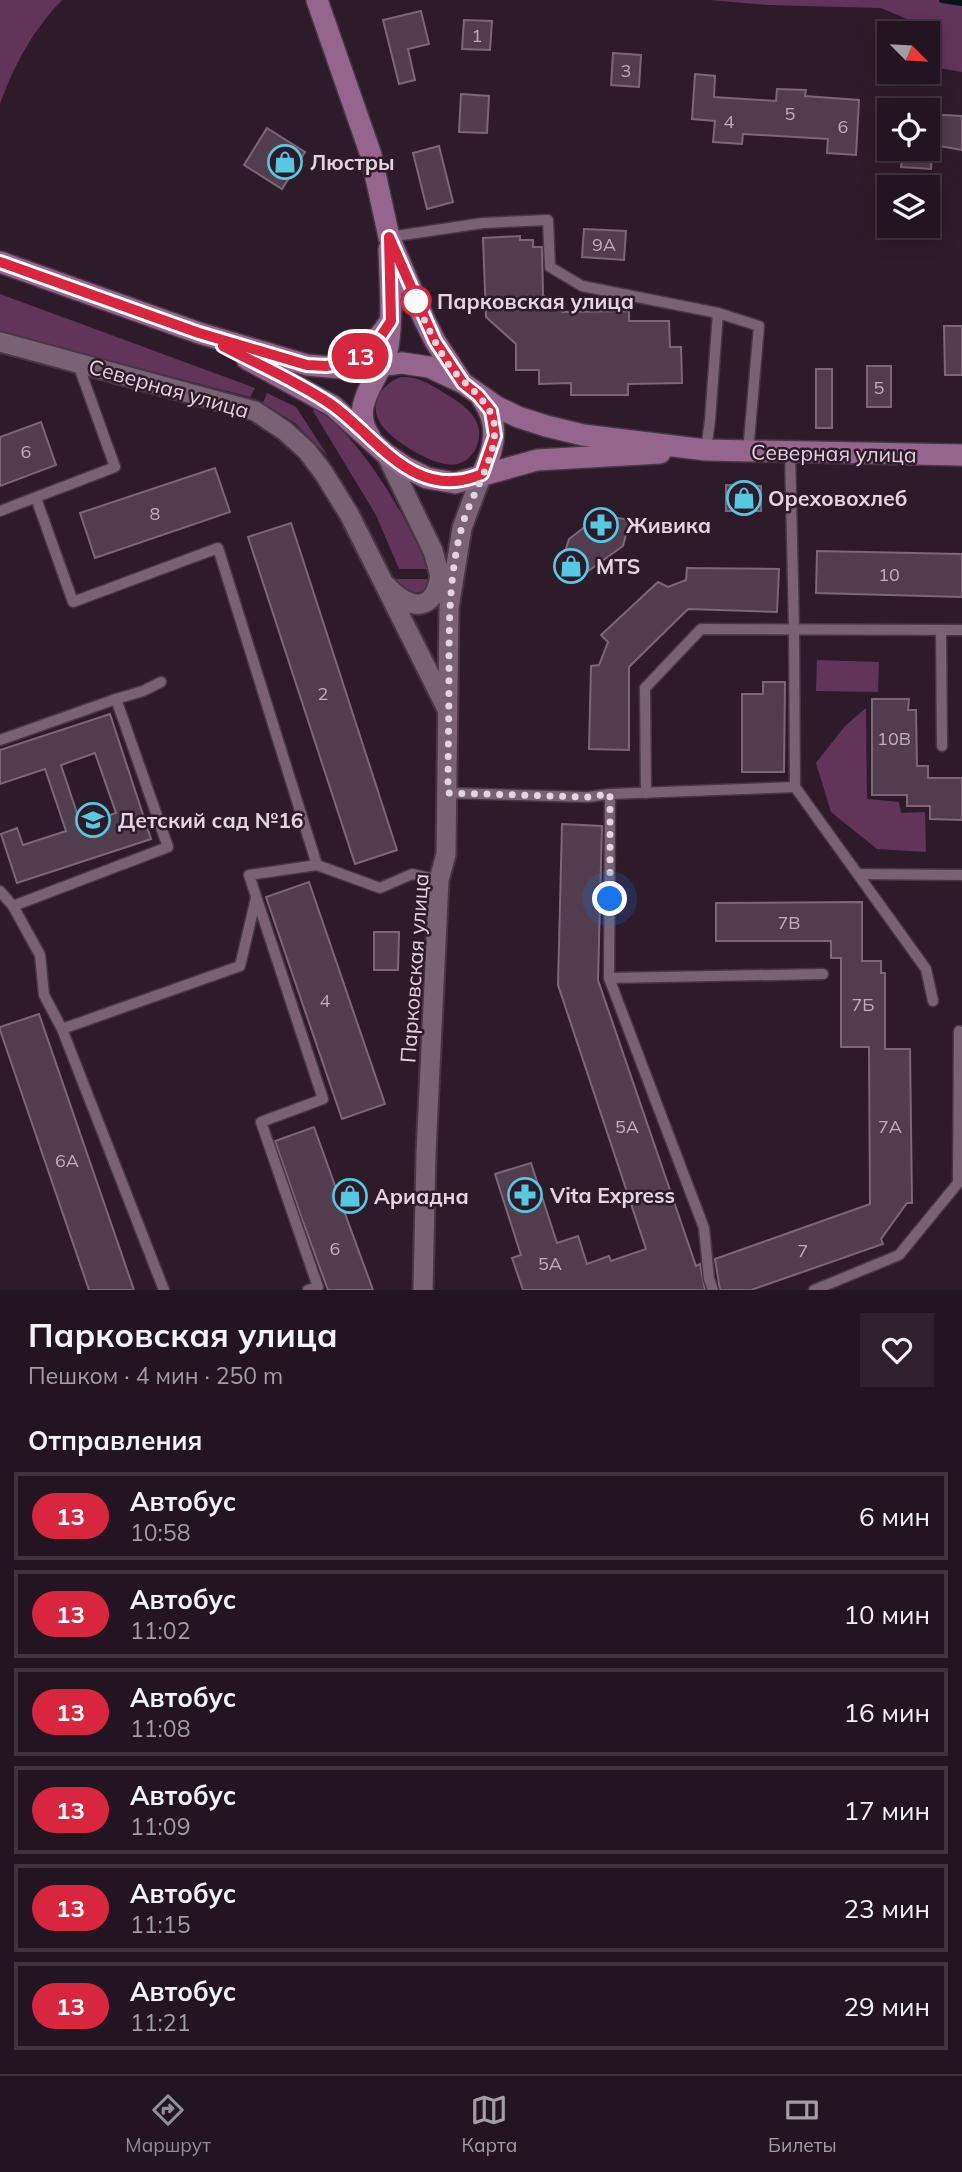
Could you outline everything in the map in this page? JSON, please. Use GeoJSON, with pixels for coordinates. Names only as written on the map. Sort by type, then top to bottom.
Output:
{"type":"FeatureCollection","features":[{"type":"Feature","properties":{"kind":"main road"},"geometry":{"type":"LineString","coordinates":[[317,0],[371,155],[389,237],[391,321],[383,365],[365,394],[363,406],[365,430],[380,449]]}},
{"type":"Feature","properties":{"kind":"main road"},"geometry":{"type":"LineString","coordinates":[[389,237],[435,341],[491,411],[495,436],[482,474]]}},
{"type":"Feature","properties":{"kind":"main road","name":"Северная улица"},"geometry":{"type":"LineString","coordinates":[[0,262],[199,333],[307,365],[352,369],[417,364],[443,373],[497,407],[546,426],[583,435],[706,450],[962,455]]}},
{"type":"Feature","properties":{"kind":"main road"},"geometry":{"type":"LineString","coordinates":[[326,366],[345,363],[361,355],[379,339],[391,321]]}},
{"type":"Feature","properties":{"kind":"main road","name":"Северная улица"},"geometry":{"type":"LineString","coordinates":[[199,333],[311,392],[352,422],[380,449],[405,467],[427,478],[466,481],[482,474],[537,460],[706,450]]}},
{"type":"Feature","properties":{"kind":"street","name":"Северная улица"},"geometry":{"type":"LineString","coordinates":[[0,342],[255,411],[285,431],[324,471],[349,514],[448,711]]}},
{"type":"Feature","properties":{"kind":"street","name":"Парковская улица"},"geometry":{"type":"LineString","coordinates":[[380,449],[433,551],[449,608]]}},
{"type":"Feature","properties":{"kind":"street","name":"Парковская улица"},"geometry":{"type":"LineString","coordinates":[[423,1290],[426,1153],[439,880],[446,854],[449,608],[462,528],[482,474]]}},
{"type":"Feature","properties":{"kind":"street"},"geometry":{"type":"LineString","coordinates":[[379,578],[401,600],[423,605],[438,589],[440,574]]}},
{"type":"Feature","properties":{"kind":"lane"},"geometry":{"type":"LineString","coordinates":[[389,237],[483,223],[548,220],[550,267],[582,286],[719,313],[759,326],[748,452]]}},
{"type":"Feature","properties":{"kind":"lane"},"geometry":{"type":"LineString","coordinates":[[706,450],[719,313]]}},
{"type":"Feature","properties":{"kind":"lane"},"geometry":{"type":"LineString","coordinates":[[0,511],[116,467],[78,362]]}},
{"type":"Feature","properties":{"kind":"lane"},"geometry":{"type":"LineString","coordinates":[[790,450],[795,787],[926,969],[933,1002]]}},
{"type":"Feature","properties":{"kind":"lane"},"geometry":{"type":"LineString","coordinates":[[36,498],[74,602],[218,548],[317,864]]}},
{"type":"Feature","properties":{"kind":"lane"},"geometry":{"type":"LineString","coordinates":[[646,793],[645,688],[701,629],[962,630]]}},
{"type":"Feature","properties":{"kind":"lane"},"geometry":{"type":"LineString","coordinates":[[941,630],[942,746]]}},
{"type":"Feature","properties":{"kind":"lane"},"geometry":{"type":"LineString","coordinates":[[0,740],[143,691],[161,682]]}},
{"type":"Feature","properties":{"kind":"lane"},"geometry":{"type":"LineString","coordinates":[[13,906],[168,847],[116,699]]}},
{"type":"Feature","properties":{"kind":"lane"},"geometry":{"type":"LineString","coordinates":[[448,793],[588,797],[795,787]]}},
{"type":"Feature","properties":{"kind":"lane"},"geometry":{"type":"LineString","coordinates":[[610,794],[610,978],[704,1228],[709,1279],[713,1290]]}},
{"type":"Feature","properties":{"kind":"lane"},"geometry":{"type":"LineString","coordinates":[[307,1290],[318,1287],[261,1122],[323,1098],[249,875],[317,864],[380,888],[412,874],[439,880]]}},
{"type":"Feature","properties":{"kind":"lane"},"geometry":{"type":"LineString","coordinates":[[858,874],[962,875]]}},
{"type":"Feature","properties":{"kind":"lane"},"geometry":{"type":"LineString","coordinates":[[0,891],[13,906],[40,955],[44,995],[62,1029],[164,1290]]}},
{"type":"Feature","properties":{"kind":"lane"},"geometry":{"type":"LineString","coordinates":[[62,1029],[240,966],[256,896]]}},
{"type":"Feature","properties":{"kind":"lane"},"geometry":{"type":"LineString","coordinates":[[610,978],[823,974]]}},
{"type":"Feature","properties":{"kind":"lane"},"geometry":{"type":"LineString","coordinates":[[814,1290],[899,1255],[958,1183],[959,1031]]}},
{"type":"Feature","properties":{"kind":"shaded area"},"geometry":{"type":"Polygon","coordinates":[[[0,0],[62,0],[42,23],[25,49],[0,104],[0,0]]]}},
{"type":"Feature","properties":{"kind":"shaded area"},"geometry":{"type":"Polygon","coordinates":[[[710,0],[962,0],[962,72],[940,68],[940,21],[909,21],[881,8],[768,5],[710,0]]]}},
{"type":"Feature","properties":{"kind":"shaded area"},"geometry":{"type":"Polygon","coordinates":[[[0,294],[255,388],[250,397],[0,332],[0,294]]]}},
{"type":"Feature","properties":{"kind":"shaded area"},"geometry":{"type":"Polygon","coordinates":[[[401,377],[427,383],[471,413],[479,429],[479,438],[473,454],[457,464],[439,462],[406,447],[383,427],[376,412],[378,397],[387,385],[401,377]]]}},
{"type":"Feature","properties":{"kind":"shaded area"},"geometry":{"type":"Polygon","coordinates":[[[267,393],[296,407],[329,458],[295,423],[263,403],[267,393]]]}},
{"type":"Feature","properties":{"kind":"shaded area"},"geometry":{"type":"Polygon","coordinates":[[[315,406],[350,438],[366,458],[395,502],[429,569],[399,569],[376,515],[313,411],[315,406]]]}},
{"type":"Feature","properties":{"kind":"shaded area"},"geometry":{"type":"Polygon","coordinates":[[[395,579],[430,579],[425,590],[411,592],[401,587],[395,579]]]}},
{"type":"Feature","properties":{"kind":"shaded area"},"geometry":{"type":"Polygon","coordinates":[[[817,660],[879,662],[878,692],[816,691],[817,660]]]}},
{"type":"Feature","properties":{"kind":"shaded area"},"geometry":{"type":"Polygon","coordinates":[[[866,708],[867,799],[899,802],[901,813],[925,812],[926,852],[877,849],[831,812],[816,763],[845,726],[866,708]]]}},
{"type":"Feature","properties":{"kind":"building"},"geometry":{"type":"Polygon","coordinates":[[[421,11],[429,44],[408,49],[415,80],[399,84],[383,20],[421,11]]]}},
{"type":"Feature","properties":{"kind":"building"},"geometry":{"type":"Polygon","coordinates":[[[464,20],[492,21],[490,50],[462,49],[464,20]]]}},
{"type":"Feature","properties":{"kind":"building"},"geometry":{"type":"Polygon","coordinates":[[[613,53],[641,55],[639,87],[611,85],[613,53]]]}},
{"type":"Feature","properties":{"kind":"building"},"geometry":{"type":"Polygon","coordinates":[[[695,74],[715,76],[714,97],[776,101],[777,89],[806,90],[805,96],[859,100],[856,155],[827,153],[828,139],[743,134],[742,144],[713,142],[715,121],[692,119],[695,74]]]}},
{"type":"Feature","properties":{"kind":"building"},"geometry":{"type":"Polygon","coordinates":[[[461,94],[489,96],[487,133],[459,132],[461,94]]]}},
{"type":"Feature","properties":{"kind":"building"},"geometry":{"type":"Polygon","coordinates":[[[940,115],[962,116],[962,150],[940,146],[940,115]]]}},
{"type":"Feature","properties":{"kind":"building"},"geometry":{"type":"Polygon","coordinates":[[[267,128],[305,152],[282,189],[244,165],[267,128]]]}},
{"type":"Feature","properties":{"kind":"building"},"geometry":{"type":"Polygon","coordinates":[[[439,146],[453,202],[427,209],[413,153],[439,146]]]}},
{"type":"Feature","properties":{"kind":"building"},"geometry":{"type":"Polygon","coordinates":[[[902,161],[931,161],[931,169],[901,167],[902,161]]]}},
{"type":"Feature","properties":{"kind":"building"},"geometry":{"type":"Polygon","coordinates":[[[584,229],[626,231],[624,260],[582,257],[584,229]]]}},
{"type":"Feature","properties":{"kind":"building"},"geometry":{"type":"Polygon","coordinates":[[[520,236],[520,240],[533,240],[533,247],[542,247],[543,295],[562,312],[629,311],[629,321],[669,321],[670,347],[681,347],[682,383],[628,384],[628,395],[571,395],[571,383],[539,384],[539,370],[516,370],[516,344],[486,317],[483,238],[520,236]]]}},
{"type":"Feature","properties":{"kind":"building"},"geometry":{"type":"Polygon","coordinates":[[[944,326],[962,326],[962,375],[945,375],[944,326]]]}},
{"type":"Feature","properties":{"kind":"building"},"geometry":{"type":"Polygon","coordinates":[[[867,366],[891,366],[891,407],[867,407],[867,366]]]}},
{"type":"Feature","properties":{"kind":"building"},"geometry":{"type":"Polygon","coordinates":[[[816,369],[832,369],[832,428],[816,428],[816,369]]]}},
{"type":"Feature","properties":{"kind":"building"},"geometry":{"type":"Polygon","coordinates":[[[41,422],[56,465],[0,486],[0,437],[41,422]]]}},
{"type":"Feature","properties":{"kind":"building"},"geometry":{"type":"Polygon","coordinates":[[[215,468],[230,512],[95,558],[80,513],[215,468]]]}},
{"type":"Feature","properties":{"kind":"building","name":"Ореховохлеб"},"geometry":{"type":"Polygon","coordinates":[[[726,485],[761,486],[761,511],[726,511],[726,485]]]}},
{"type":"Feature","properties":{"kind":"building"},"geometry":{"type":"Polygon","coordinates":[[[600,515],[630,520],[623,546],[587,572],[560,567],[569,539],[600,515]]]}},
{"type":"Feature","properties":{"kind":"building"},"geometry":{"type":"Polygon","coordinates":[[[291,523],[397,850],[355,864],[248,537],[291,523]]]}},
{"type":"Feature","properties":{"kind":"building"},"geometry":{"type":"Polygon","coordinates":[[[817,551],[962,554],[962,597],[816,593],[817,551]]]}},
{"type":"Feature","properties":{"kind":"building"},"geometry":{"type":"Polygon","coordinates":[[[687,568],[779,569],[777,612],[688,609],[629,667],[629,750],[589,749],[591,666],[599,665],[608,642],[601,635],[658,582],[668,587],[686,580],[687,568]]]}},
{"type":"Feature","properties":{"kind":"building"},"geometry":{"type":"Polygon","coordinates":[[[763,682],[785,682],[784,772],[742,772],[742,694],[763,694],[763,682]]]}},
{"type":"Feature","properties":{"kind":"building"},"geometry":{"type":"Polygon","coordinates":[[[872,699],[909,699],[908,710],[916,710],[917,766],[928,766],[928,778],[962,778],[962,820],[930,819],[930,806],[907,806],[907,795],[872,795],[872,699]]]}},
{"type":"Feature","properties":{"kind":"building"},"geometry":{"type":"Polygon","coordinates":[[[110,714],[151,839],[17,883],[1,834],[17,828],[23,845],[66,831],[45,769],[0,784],[0,750],[110,714]],[[95,753],[61,765],[81,825],[116,813],[95,753]]]}},
{"type":"Feature","properties":{"kind":"building"},"geometry":{"type":"Polygon","coordinates":[[[562,824],[602,826],[598,980],[696,1266],[700,1264],[705,1290],[523,1290],[512,1258],[521,1255],[495,1174],[531,1163],[557,1243],[578,1236],[587,1264],[609,1256],[611,1261],[646,1249],[558,985],[562,824]]]}},
{"type":"Feature","properties":{"kind":"building"},"geometry":{"type":"Polygon","coordinates":[[[309,882],[385,1104],[342,1119],[266,897],[309,882]]]}},
{"type":"Feature","properties":{"kind":"building"},"geometry":{"type":"Polygon","coordinates":[[[862,902],[862,961],[881,961],[881,973],[885,973],[885,1049],[910,1049],[912,1203],[907,1203],[881,1239],[883,1244],[751,1290],[720,1290],[715,1259],[870,1204],[869,1047],[841,1047],[841,958],[831,958],[831,941],[716,941],[716,903],[862,902]]]}},
{"type":"Feature","properties":{"kind":"building"},"geometry":{"type":"Polygon","coordinates":[[[374,932],[399,932],[398,970],[374,970],[374,932]]]}},
{"type":"Feature","properties":{"kind":"building"},"geometry":{"type":"Polygon","coordinates":[[[39,1014],[134,1290],[89,1290],[0,1030],[0,1027],[39,1014]]]}},
{"type":"Feature","properties":{"kind":"building"},"geometry":{"type":"Polygon","coordinates":[[[314,1127],[337,1191],[357,1184],[364,1201],[343,1208],[373,1290],[328,1290],[302,1219],[275,1141],[314,1127]]]}},
{"type":"Feature","properties":{"kind":"waterway"},"geometry":{"type":"LineString","coordinates":[[942,0],[962,3]]}},
{"type":"Feature","properties":{"kind":"bus line","name":"13"},"geometry":{"type":"LineString","coordinates":[[0,262],[277,358],[326,366],[345,363],[361,355],[379,339],[391,321],[389,237],[435,341],[463,383],[478,395],[491,411],[495,436],[488,463],[482,474],[466,481],[455,483],[427,478],[386,454],[333,406],[223,346]]}},
{"type":"Feature","properties":{"kind":"place","name":"Люстры"},"geometry":{"type":"Point","coordinates":[285,162]}},
{"type":"Feature","properties":{"kind":"place","name":"Парковская улица"},"geometry":{"type":"Point","coordinates":[416,301]}},
{"type":"Feature","properties":{"kind":"place","name":"Ореховохлеб"},"geometry":{"type":"Point","coordinates":[744,498]}},
{"type":"Feature","properties":{"kind":"place","name":"Живика"},"geometry":{"type":"Point","coordinates":[601,525]}},
{"type":"Feature","properties":{"kind":"place","name":"MTS"},"geometry":{"type":"Point","coordinates":[571,566]}},
{"type":"Feature","properties":{"kind":"place","name":"Детский сад №16"},"geometry":{"type":"Point","coordinates":[93,820]}},
{"type":"Feature","properties":{"kind":"place","name":"Vita Express"},"geometry":{"type":"Point","coordinates":[525,1195]}},
{"type":"Feature","properties":{"kind":"place","name":"Ариадна"},"geometry":{"type":"Point","coordinates":[350,1196]}},
{"type":"Feature","properties":{"kind":"route"},"geometry":{"type":"LineString","coordinates":[[416,301],[415,299],[450,366],[491,411],[495,436],[488,463],[470,501],[462,528],[449,608],[448,793],[588,797],[610,794],[610,899]]}}]}
